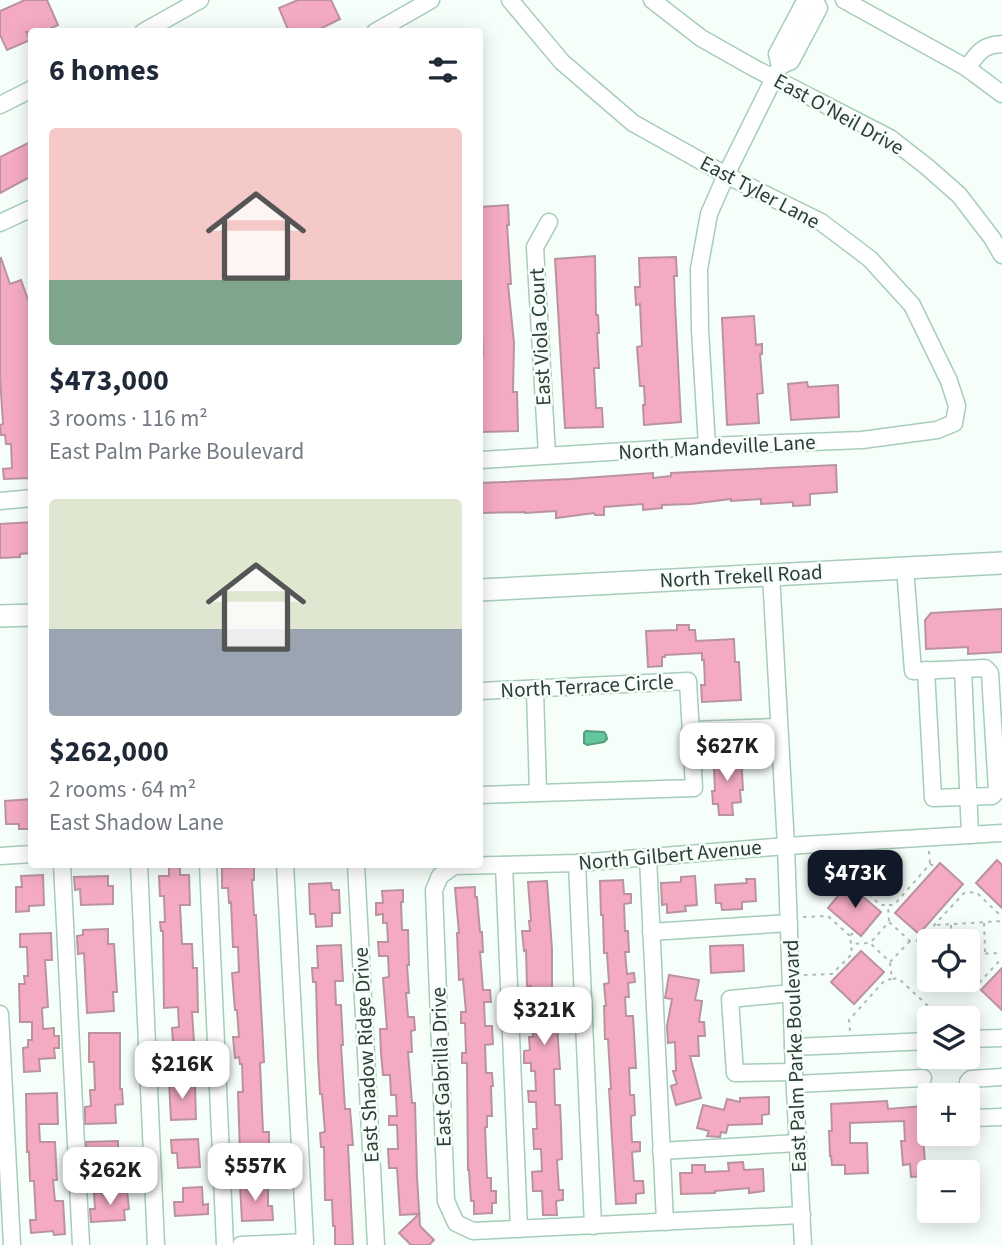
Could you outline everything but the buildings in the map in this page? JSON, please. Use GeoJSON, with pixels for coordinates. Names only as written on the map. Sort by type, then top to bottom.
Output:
{"type":"FeatureCollection","features":[{"type":"Feature","properties":{"kind":"main road","name":"North Trekell Road"},"geometry":{"type":"LineString","coordinates":[[483,590],[1002,563]]}},
{"type":"Feature","properties":{"kind":"main road"},"geometry":{"type":"LineString","coordinates":[[0,616],[28,614]]}},
{"type":"Feature","properties":{"kind":"street"},"geometry":{"type":"LineString","coordinates":[[150,28],[200,0]]}},
{"type":"Feature","properties":{"kind":"street"},"geometry":{"type":"LineString","coordinates":[[382,28],[431,0]]}},
{"type":"Feature","properties":{"kind":"street","name":"East Tyler Lane"},"geometry":{"type":"LineString","coordinates":[[510,0],[562,62],[633,123],[726,175],[821,222],[870,258],[912,305],[949,381],[957,406],[954,423]]}},
{"type":"Feature","properties":{"kind":"street","name":"East O'Neil Drive"},"geometry":{"type":"LineString","coordinates":[[652,0],[701,38],[777,73],[890,138],[959,195],[1002,255]]}},
{"type":"Feature","properties":{"kind":"street"},"geometry":{"type":"LineString","coordinates":[[707,446],[699,269],[709,214],[777,73],[791,61],[819,8],[814,0]]}},
{"type":"Feature","properties":{"kind":"street"},"geometry":{"type":"LineString","coordinates":[[844,0],[967,68],[1002,94]]}},
{"type":"Feature","properties":{"kind":"street"},"geometry":{"type":"LineString","coordinates":[[967,68],[981,49],[1002,44]]}},
{"type":"Feature","properties":{"kind":"street"},"geometry":{"type":"LineString","coordinates":[[0,105],[28,91]]}},
{"type":"Feature","properties":{"kind":"street"},"geometry":{"type":"LineString","coordinates":[[0,223],[28,210]]}},
{"type":"Feature","properties":{"kind":"street","name":"East Viola Court"},"geometry":{"type":"LineString","coordinates":[[547,455],[536,247],[549,222]]}},
{"type":"Feature","properties":{"kind":"street","name":"North Mandeville Lane"},"geometry":{"type":"LineString","coordinates":[[483,460],[862,440],[937,430],[954,423]]}},
{"type":"Feature","properties":{"kind":"street"},"geometry":{"type":"LineString","coordinates":[[0,501],[28,498]]}},
{"type":"Feature","properties":{"kind":"street"},"geometry":{"type":"LineString","coordinates":[[905,568],[913,671],[926,670],[963,668],[985,668],[990,673],[997,791],[992,796],[933,798],[926,670]]}},
{"type":"Feature","properties":{"kind":"street","name":"East Palm Parke Boulevard"},"geometry":{"type":"LineString","coordinates":[[771,574],[803,1245]]}},
{"type":"Feature","properties":{"kind":"street"},"geometry":{"type":"LineString","coordinates":[[963,668],[970,835]]}},
{"type":"Feature","properties":{"kind":"street","name":"North Terrace Circle"},"geometry":{"type":"LineString","coordinates":[[483,691],[688,681],[694,788],[483,795]]}},
{"type":"Feature","properties":{"kind":"street"},"geometry":{"type":"LineString","coordinates":[[535,689],[538,792]]}},
{"type":"Feature","properties":{"kind":"street"},"geometry":{"type":"LineString","coordinates":[[690,730],[779,727]]}},
{"type":"Feature","properties":{"kind":"street","name":"North Gilbert Avenue"},"geometry":{"type":"LineString","coordinates":[[483,865],[578,863],[786,846],[1002,833]]}},
{"type":"Feature","properties":{"kind":"street"},"geometry":{"type":"LineString","coordinates":[[0,856],[28,854]]}},
{"type":"Feature","properties":{"kind":"street"},"geometry":{"type":"LineString","coordinates":[[648,857],[665,1222]]}},
{"type":"Feature","properties":{"kind":"street"},"geometry":{"type":"LineString","coordinates":[[578,863],[593,1226]]}},
{"type":"Feature","properties":{"kind":"street"},"geometry":{"type":"LineString","coordinates":[[504,865],[519,1229],[802,1214]]}},
{"type":"Feature","properties":{"kind":"street"},"geometry":{"type":"LineString","coordinates":[[62,868],[81,1245]]}},
{"type":"Feature","properties":{"kind":"street"},"geometry":{"type":"LineString","coordinates":[[139,868],[156,1245]]}},
{"type":"Feature","properties":{"kind":"street"},"geometry":{"type":"LineString","coordinates":[[208,868],[225,1245]]}},
{"type":"Feature","properties":{"kind":"street"},"geometry":{"type":"LineString","coordinates":[[241,1245],[305,1242],[285,868]]}},
{"type":"Feature","properties":{"kind":"street","name":"East Shadow Ridge Drive"},"geometry":{"type":"LineString","coordinates":[[356,868],[376,1245]]}},
{"type":"Feature","properties":{"kind":"street","name":"North Gilbert Avenue"},"geometry":{"type":"LineString","coordinates":[[434,890],[440,876],[451,868]]}},
{"type":"Feature","properties":{"kind":"street","name":"East Gabrilla Drive"},"geometry":{"type":"LineString","coordinates":[[434,890],[446,1201],[457,1223],[474,1231],[519,1229]]}},
{"type":"Feature","properties":{"kind":"street"},"geometry":{"type":"LineString","coordinates":[[651,932],[789,920]]}},
{"type":"Feature","properties":{"kind":"street"},"geometry":{"type":"LineString","coordinates":[[792,993],[730,999],[735,1073],[794,1078],[923,1078]]}},
{"type":"Feature","properties":{"kind":"street"},"geometry":{"type":"LineString","coordinates":[[0,1014],[12,1245]]}},
{"type":"Feature","properties":{"kind":"street"},"geometry":{"type":"LineString","coordinates":[[980,1039],[1002,1038]]}},
{"type":"Feature","properties":{"kind":"street"},"geometry":{"type":"LineString","coordinates":[[793,1047],[917,1041]]}},
{"type":"Feature","properties":{"kind":"street"},"geometry":{"type":"LineString","coordinates":[[1002,1077],[971,1079],[968,1082],[970,1114],[973,1118],[1002,1117]]}},
{"type":"Feature","properties":{"kind":"street"},"geometry":{"type":"LineString","coordinates":[[662,1151],[798,1143]]}},
{"type":"Feature","properties":{"kind":"path"},"geometry":{"type":"LineString","coordinates":[[856,842],[858,883],[880,905],[894,905],[930,864],[934,866]]}},
{"type":"Feature","properties":{"kind":"path"},"geometry":{"type":"LineString","coordinates":[[931,929],[964,893],[976,892],[1002,917]]}},
{"type":"Feature","properties":{"kind":"path"},"geometry":{"type":"LineString","coordinates":[[888,905],[889,922],[909,941]]}},
{"type":"Feature","properties":{"kind":"path"},"geometry":{"type":"LineString","coordinates":[[789,920],[828,916],[850,936],[852,954],[832,974],[792,976]]}},
{"type":"Feature","properties":{"kind":"path"},"geometry":{"type":"LineString","coordinates":[[935,925],[1002,921]]}},
{"type":"Feature","properties":{"kind":"path"},"geometry":{"type":"LineString","coordinates":[[851,944],[870,943],[889,922]]}},
{"type":"Feature","properties":{"kind":"path"},"geometry":{"type":"LineString","coordinates":[[984,922],[985,953]]}},
{"type":"Feature","properties":{"kind":"path"},"geometry":{"type":"LineString","coordinates":[[951,924],[951,929]]}},
{"type":"Feature","properties":{"kind":"path"},"geometry":{"type":"LineString","coordinates":[[850,936],[853,933]]}},
{"type":"Feature","properties":{"kind":"path"},"geometry":{"type":"LineString","coordinates":[[890,962],[909,941],[917,941]]}},
{"type":"Feature","properties":{"kind":"path"},"geometry":{"type":"LineString","coordinates":[[870,943],[890,962],[892,979]]}},
{"type":"Feature","properties":{"kind":"path"},"geometry":{"type":"LineString","coordinates":[[980,953],[1002,953]]}},
{"type":"Feature","properties":{"kind":"path"},"geometry":{"type":"LineString","coordinates":[[980,981],[1002,958]]}},
{"type":"Feature","properties":{"kind":"path"},"geometry":{"type":"LineString","coordinates":[[851,1044],[849,1020],[885,980],[898,978],[928,1006]]}},
{"type":"Feature","properties":{"kind":"shaded area"},"geometry":{"type":"Polygon","coordinates":[[[586,731],[604,732],[607,739],[587,745],[584,743],[586,731]]]}}]}
